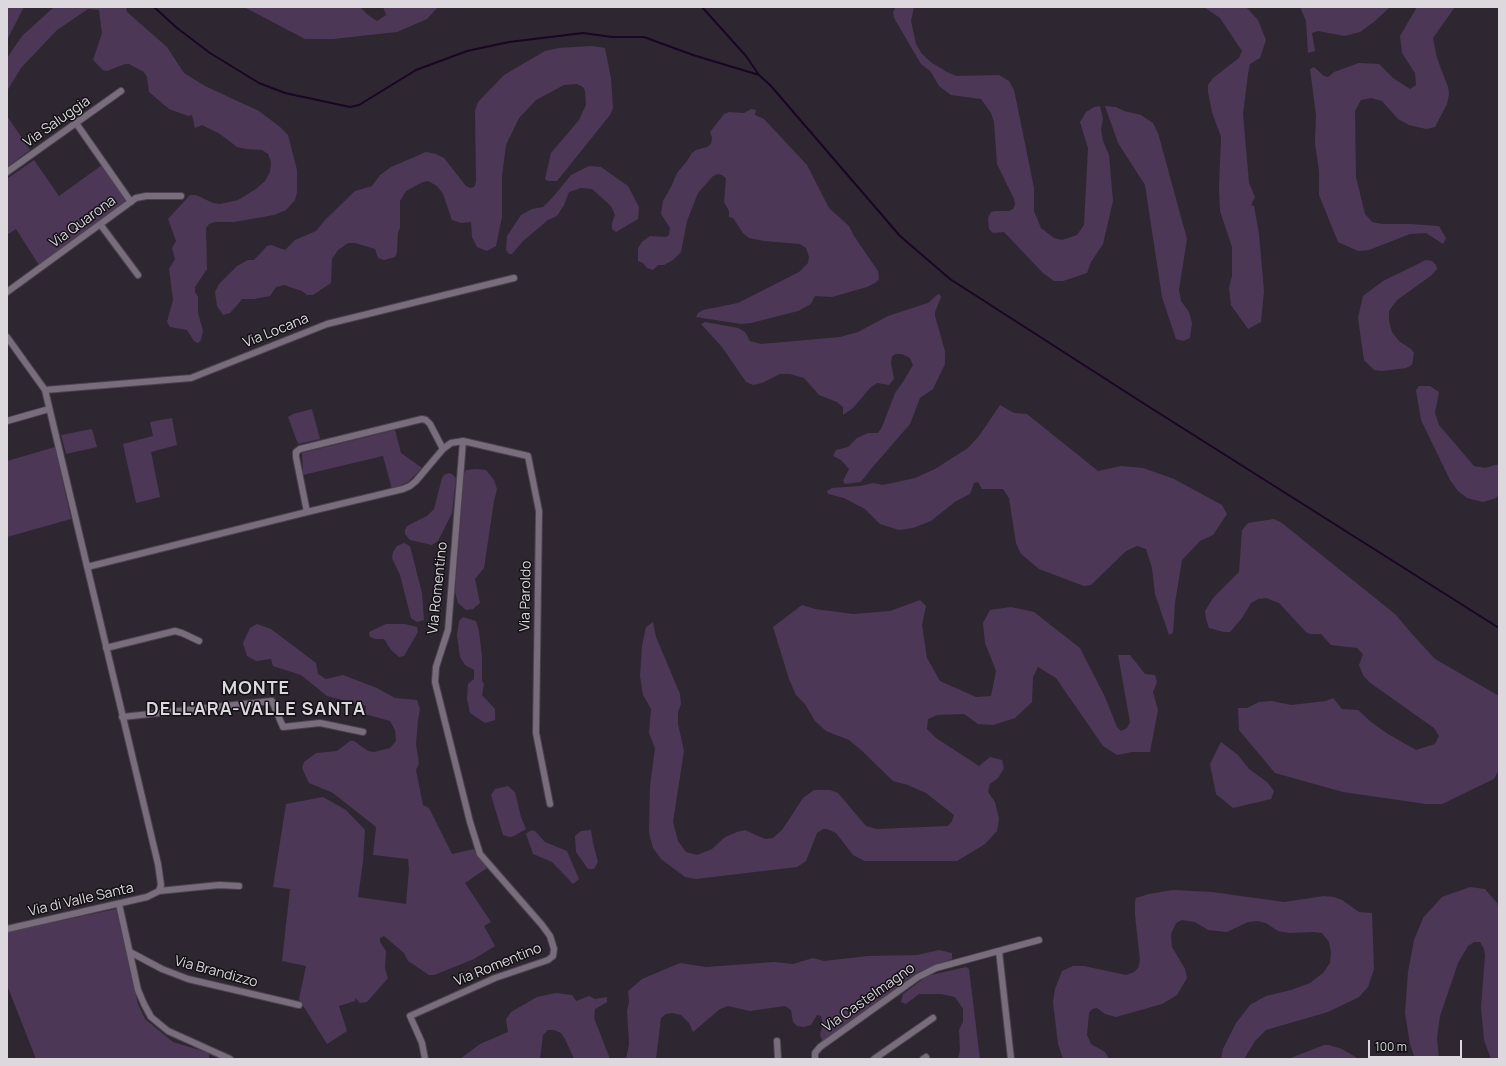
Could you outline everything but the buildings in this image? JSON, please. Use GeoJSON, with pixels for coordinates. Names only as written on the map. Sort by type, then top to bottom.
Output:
{"type":"FeatureCollection","features":[{"type":"Feature","properties":{"kind":"street","name":"Via Saluggia"},"geometry":{"type":"LineString","coordinates":[[7,172],[121,91]]}},
{"type":"Feature","properties":{"kind":"street"},"geometry":{"type":"LineString","coordinates":[[76,123],[131,202]]}},
{"type":"Feature","properties":{"kind":"street","name":"Via Quarona"},"geometry":{"type":"LineString","coordinates":[[7,292],[131,202],[143,196],[181,196]]}},
{"type":"Feature","properties":{"kind":"street"},"geometry":{"type":"LineString","coordinates":[[100,224],[138,275]]}},
{"type":"Feature","properties":{"kind":"street","name":"Via Locana"},"geometry":{"type":"LineString","coordinates":[[45,390],[191,378],[327,324],[514,278]]}},
{"type":"Feature","properties":{"kind":"street"},"geometry":{"type":"LineString","coordinates":[[7,337],[45,390],[158,864],[161,885],[159,891]]}},
{"type":"Feature","properties":{"kind":"street"},"geometry":{"type":"LineString","coordinates":[[7,421],[49,409]]}},
{"type":"Feature","properties":{"kind":"street"},"geometry":{"type":"LineString","coordinates":[[307,512],[296,457],[296,452],[300,449],[422,419],[426,420],[430,424],[443,449]]}},
{"type":"Feature","properties":{"kind":"street"},"geometry":{"type":"LineString","coordinates":[[87,567],[406,488],[416,481],[443,449],[451,443],[463,441]]}},
{"type":"Feature","properties":{"kind":"street","name":"Via Paroldo"},"geometry":{"type":"LineString","coordinates":[[463,441],[528,456],[538,511],[536,732],[550,804]]}},
{"type":"Feature","properties":{"kind":"street","name":"Via Romentino"},"geometry":{"type":"LineString","coordinates":[[425,1059],[422,1043],[410,1016],[495,978],[548,960],[553,956],[554,949],[550,936],[542,925],[480,854],[470,822],[435,682],[436,667],[448,630],[463,441]]}},
{"type":"Feature","properties":{"kind":"street"},"geometry":{"type":"LineString","coordinates":[[106,648],[175,631],[199,642]]}},
{"type":"Feature","properties":{"kind":"street"},"geometry":{"type":"LineString","coordinates":[[122,716],[272,701],[283,727],[320,723],[362,732]]}},
{"type":"Feature","properties":{"kind":"street","name":"Via di Valle Santa"},"geometry":{"type":"LineString","coordinates":[[7,929],[147,897],[159,891],[219,885],[239,886]]}},
{"type":"Feature","properties":{"kind":"street"},"geometry":{"type":"LineString","coordinates":[[119,904],[140,997],[152,1017],[168,1031],[230,1059]]}},
{"type":"Feature","properties":{"kind":"street","name":"Via Castelmagno"},"geometry":{"type":"LineString","coordinates":[[815,1059],[815,1053],[820,1047],[918,977],[936,968],[1039,940]]}},
{"type":"Feature","properties":{"kind":"street"},"geometry":{"type":"LineString","coordinates":[[999,951],[1011,1059]]}},
{"type":"Feature","properties":{"kind":"street","name":"Via Brandizzo"},"geometry":{"type":"LineString","coordinates":[[130,952],[162,969],[184,978],[299,1005]]}},
{"type":"Feature","properties":{"kind":"street"},"geometry":{"type":"LineString","coordinates":[[874,1059],[933,1018]]}},
{"type":"Feature","properties":{"kind":"street"},"geometry":{"type":"LineString","coordinates":[[777,1041],[778,1059]]}},
{"type":"Feature","properties":{"kind":"shaded area"},"geometry":{"type":"Polygon","coordinates":[[[7,7],[24,7],[7,40],[7,7]]]}},
{"type":"Feature","properties":{"kind":"shaded area"},"geometry":{"type":"Polygon","coordinates":[[[54,7],[126,7],[127,12],[167,47],[184,73],[205,86],[259,111],[288,135],[297,170],[297,192],[295,200],[286,210],[274,215],[234,222],[215,222],[209,224],[206,228],[207,269],[195,287],[195,292],[198,297],[198,313],[203,331],[201,340],[198,343],[194,341],[187,330],[170,327],[167,322],[173,300],[169,269],[175,259],[172,248],[176,241],[168,219],[190,195],[196,195],[213,203],[220,204],[238,200],[256,189],[265,181],[270,172],[271,162],[268,154],[262,150],[237,147],[220,134],[202,125],[195,128],[192,115],[188,116],[169,109],[149,92],[147,77],[144,72],[129,64],[125,64],[107,71],[103,70],[93,60],[102,33],[99,10],[88,9],[57,30],[21,68],[7,91],[7,58],[22,36],[54,7]]]}},
{"type":"Feature","properties":{"kind":"shaded area"},"geometry":{"type":"Polygon","coordinates":[[[244,7],[360,7],[377,21],[386,15],[383,7],[438,7],[427,19],[397,32],[333,39],[305,39],[244,7]]]}},
{"type":"Feature","properties":{"kind":"shaded area"},"geometry":{"type":"Polygon","coordinates":[[[896,7],[914,7],[911,21],[916,44],[922,54],[932,63],[956,76],[999,75],[1009,81],[1014,90],[1034,188],[1034,211],[1041,228],[1054,238],[1062,240],[1077,235],[1084,225],[1088,148],[1080,122],[1086,112],[1094,107],[1100,106],[1103,119],[1101,130],[1103,141],[1109,155],[1113,201],[1103,244],[1091,262],[1087,273],[1063,281],[1054,281],[1043,273],[1004,232],[993,233],[989,229],[988,218],[991,212],[1009,211],[1013,209],[1015,205],[1014,199],[997,164],[994,122],[991,113],[981,99],[951,95],[939,86],[931,72],[921,64],[894,18],[893,12],[896,7]]]}},
{"type":"Feature","properties":{"kind":"shaded area"},"geometry":{"type":"Polygon","coordinates":[[[1204,7],[1246,7],[1258,20],[1266,40],[1260,58],[1250,64],[1243,114],[1249,183],[1255,197],[1251,205],[1254,206],[1259,234],[1264,291],[1261,322],[1248,329],[1231,305],[1229,288],[1232,276],[1232,247],[1220,211],[1219,186],[1221,137],[1212,112],[1208,92],[1208,85],[1213,78],[1239,58],[1242,51],[1220,18],[1204,7]]]}},
{"type":"Feature","properties":{"kind":"shaded area"},"geometry":{"type":"Polygon","coordinates":[[[1300,7],[1390,7],[1360,32],[1345,36],[1318,31],[1312,33],[1315,51],[1308,53],[1306,21],[1300,7]]]}},
{"type":"Feature","properties":{"kind":"shaded area"},"geometry":{"type":"Polygon","coordinates":[[[1417,7],[1455,7],[1433,38],[1437,58],[1448,87],[1449,94],[1447,104],[1435,127],[1426,129],[1409,125],[1398,119],[1382,101],[1371,98],[1361,100],[1355,111],[1356,177],[1365,214],[1372,222],[1382,224],[1439,226],[1446,238],[1443,244],[1426,233],[1410,234],[1369,250],[1358,251],[1338,242],[1319,195],[1319,171],[1315,143],[1316,115],[1310,69],[1314,67],[1324,76],[1328,77],[1334,72],[1359,63],[1379,64],[1393,78],[1410,89],[1416,85],[1415,73],[1402,53],[1400,36],[1417,7]]]}},
{"type":"Feature","properties":{"kind":"shaded area"},"geometry":{"type":"Polygon","coordinates":[[[592,46],[605,48],[611,78],[613,108],[610,115],[557,181],[548,181],[545,179],[551,153],[579,120],[586,105],[585,91],[583,87],[577,84],[564,85],[536,100],[519,118],[506,145],[502,176],[502,217],[496,246],[487,251],[477,247],[472,237],[471,222],[461,223],[452,220],[443,194],[437,186],[428,181],[423,182],[406,191],[400,201],[400,228],[398,232],[397,252],[395,257],[384,260],[378,258],[375,249],[355,243],[348,243],[338,250],[332,259],[331,283],[313,295],[307,295],[302,291],[284,285],[276,287],[270,296],[254,299],[242,299],[230,313],[223,315],[217,306],[215,292],[219,284],[237,266],[248,260],[254,260],[267,246],[271,245],[285,250],[295,240],[316,231],[325,220],[355,191],[372,186],[380,175],[391,167],[426,152],[436,154],[444,158],[466,186],[470,188],[474,187],[476,182],[475,111],[478,102],[504,75],[545,51],[559,48],[592,46]]]}},
{"type":"Feature","properties":{"kind":"shaded area"},"geometry":{"type":"Polygon","coordinates":[[[1105,106],[1116,107],[1124,111],[1141,115],[1153,123],[1158,133],[1187,239],[1179,290],[1181,301],[1189,312],[1192,323],[1190,338],[1183,341],[1176,339],[1162,297],[1145,185],[1118,143],[1105,106]]]}},
{"type":"Feature","properties":{"kind":"shaded area"},"geometry":{"type":"Polygon","coordinates":[[[751,109],[756,110],[755,115],[764,119],[807,165],[829,208],[849,226],[854,236],[878,271],[879,279],[867,287],[832,297],[815,296],[811,304],[798,311],[751,323],[741,324],[696,317],[698,313],[703,310],[738,303],[799,272],[808,263],[809,257],[806,248],[800,244],[764,241],[749,238],[743,233],[733,218],[729,217],[729,211],[724,202],[726,178],[722,175],[718,174],[713,176],[698,193],[687,221],[681,252],[673,260],[664,265],[658,265],[653,270],[647,268],[643,263],[638,261],[638,248],[642,242],[650,236],[666,237],[669,235],[670,228],[661,214],[663,201],[677,173],[692,153],[711,144],[712,138],[710,132],[724,114],[729,112],[744,113],[751,109]]]}},
{"type":"Feature","properties":{"kind":"shaded area"},"geometry":{"type":"Polygon","coordinates":[[[7,116],[30,150],[7,167],[7,116]]]}},
{"type":"Feature","properties":{"kind":"shaded area"},"geometry":{"type":"Polygon","coordinates":[[[34,160],[59,196],[102,165],[125,197],[125,204],[39,265],[16,229],[7,235],[7,179],[34,160]]]}},
{"type":"Feature","properties":{"kind":"shaded area"},"geometry":{"type":"Polygon","coordinates":[[[589,166],[601,167],[628,186],[639,207],[638,219],[616,232],[612,229],[612,223],[615,215],[611,206],[592,189],[581,188],[569,192],[564,205],[557,216],[548,220],[523,241],[512,254],[509,254],[506,250],[507,236],[521,215],[532,209],[543,207],[571,175],[589,166]]]}},
{"type":"Feature","properties":{"kind":"shaded area"},"geometry":{"type":"Polygon","coordinates":[[[1426,260],[1432,261],[1436,265],[1437,269],[1432,275],[1397,300],[1389,311],[1389,321],[1392,332],[1399,341],[1411,349],[1414,353],[1412,365],[1406,368],[1382,371],[1374,370],[1364,360],[1358,318],[1363,296],[1383,281],[1426,260]]]}},
{"type":"Feature","properties":{"kind":"shaded area"},"geometry":{"type":"Polygon","coordinates":[[[938,294],[941,297],[935,312],[935,316],[945,351],[945,364],[933,389],[920,398],[910,424],[865,477],[860,482],[845,484],[843,481],[849,469],[841,460],[833,456],[836,450],[848,447],[857,438],[868,433],[878,433],[882,427],[895,393],[913,365],[910,358],[902,354],[892,356],[891,363],[894,379],[889,385],[877,383],[870,388],[853,408],[843,415],[843,407],[837,402],[819,395],[804,378],[790,374],[780,374],[762,383],[753,385],[746,382],[722,347],[701,324],[705,322],[738,328],[745,332],[750,341],[761,344],[840,337],[858,332],[888,316],[928,303],[938,294]]]}},
{"type":"Feature","properties":{"kind":"shaded area"},"geometry":{"type":"Polygon","coordinates":[[[1419,386],[1430,386],[1439,392],[1435,413],[1439,425],[1474,466],[1485,468],[1499,464],[1499,494],[1496,498],[1483,502],[1467,498],[1458,491],[1450,480],[1421,420],[1416,390],[1419,386]]]}},
{"type":"Feature","properties":{"kind":"shaded area"},"geometry":{"type":"Polygon","coordinates":[[[1000,405],[1014,413],[1027,414],[1098,471],[1121,466],[1143,468],[1174,479],[1222,505],[1227,514],[1213,535],[1200,541],[1182,560],[1175,603],[1173,633],[1169,635],[1155,594],[1152,568],[1146,549],[1137,546],[1126,551],[1091,585],[1084,586],[1039,569],[1021,554],[1016,543],[1009,498],[1003,489],[982,489],[978,482],[974,483],[970,494],[956,501],[931,521],[913,528],[899,530],[880,524],[865,509],[844,498],[828,494],[827,491],[832,488],[860,486],[873,483],[883,485],[915,478],[935,469],[968,448],[979,436],[1000,405]]]}},
{"type":"Feature","properties":{"kind":"shaded area"},"geometry":{"type":"Polygon","coordinates":[[[312,409],[320,439],[298,444],[288,417],[293,414],[312,409]]]}},
{"type":"Feature","properties":{"kind":"shaded area"},"geometry":{"type":"Polygon","coordinates":[[[172,418],[177,445],[151,452],[160,497],[136,503],[123,444],[153,436],[150,422],[172,418]]]}},
{"type":"Feature","properties":{"kind":"shaded area"},"geometry":{"type":"Polygon","coordinates":[[[92,429],[97,447],[66,454],[61,435],[92,429]]]}},
{"type":"Feature","properties":{"kind":"shaded area"},"geometry":{"type":"Polygon","coordinates":[[[395,430],[401,453],[422,468],[408,482],[392,489],[383,456],[303,475],[302,453],[395,430]]]}},
{"type":"Feature","properties":{"kind":"shaded area"},"geometry":{"type":"Polygon","coordinates":[[[55,447],[71,519],[7,537],[7,461],[55,447]]]}},
{"type":"Feature","properties":{"kind":"shaded area"},"geometry":{"type":"Polygon","coordinates":[[[466,470],[486,470],[494,480],[497,489],[484,568],[475,579],[480,603],[473,609],[466,610],[458,603],[455,592],[464,474],[466,470]]]}},
{"type":"Feature","properties":{"kind":"shaded area"},"geometry":{"type":"Polygon","coordinates":[[[449,473],[456,478],[452,513],[438,541],[432,545],[410,540],[405,534],[407,526],[427,516],[434,509],[442,478],[444,475],[449,473]]]}},
{"type":"Feature","properties":{"kind":"shaded area"},"geometry":{"type":"Polygon","coordinates":[[[1274,519],[1282,523],[1395,614],[1435,659],[1499,696],[1499,770],[1494,779],[1442,804],[1426,804],[1343,792],[1275,773],[1239,730],[1238,708],[1247,708],[1259,702],[1272,701],[1291,705],[1326,701],[1333,698],[1342,709],[1358,710],[1371,722],[1388,734],[1416,750],[1435,744],[1439,736],[1434,728],[1369,682],[1363,675],[1359,665],[1363,654],[1357,648],[1331,645],[1321,634],[1310,634],[1306,632],[1279,603],[1266,598],[1258,599],[1251,603],[1242,618],[1230,632],[1209,628],[1205,611],[1213,598],[1239,572],[1242,530],[1248,523],[1274,519]]]}},
{"type":"Feature","properties":{"kind":"shaded area"},"geometry":{"type":"Polygon","coordinates":[[[404,543],[410,546],[422,593],[424,620],[417,622],[411,618],[400,575],[392,558],[393,552],[397,546],[404,543]]]}},
{"type":"Feature","properties":{"kind":"shaded area"},"geometry":{"type":"Polygon","coordinates":[[[920,600],[926,606],[922,625],[927,658],[940,681],[976,697],[991,696],[996,671],[985,643],[983,623],[990,610],[1011,607],[1034,612],[1080,648],[1105,697],[1117,727],[1121,731],[1127,728],[1130,722],[1118,655],[1130,655],[1145,674],[1155,675],[1157,682],[1153,692],[1158,710],[1150,752],[1132,752],[1117,755],[1103,746],[1056,678],[1038,667],[1033,677],[1032,702],[1015,718],[993,725],[978,724],[964,714],[937,715],[928,719],[927,729],[936,738],[979,766],[990,757],[1002,760],[1004,768],[998,778],[990,784],[988,792],[995,802],[999,819],[997,831],[985,844],[957,861],[865,861],[853,855],[836,833],[827,829],[823,829],[817,833],[806,861],[797,867],[696,879],[685,877],[661,859],[653,848],[649,833],[650,786],[655,748],[649,733],[651,709],[643,695],[640,676],[642,646],[646,627],[653,622],[656,637],[680,694],[681,704],[678,712],[678,724],[684,751],[673,822],[678,841],[686,852],[697,855],[712,849],[725,837],[745,830],[765,839],[773,838],[782,830],[803,798],[814,790],[830,790],[838,793],[866,826],[877,829],[948,826],[954,815],[926,793],[908,785],[893,781],[849,740],[826,731],[815,721],[805,704],[796,695],[789,679],[773,627],[802,605],[815,609],[853,614],[890,611],[920,600]]]}},
{"type":"Feature","properties":{"kind":"shaded area"},"geometry":{"type":"Polygon","coordinates":[[[463,617],[476,621],[479,631],[482,657],[482,681],[484,684],[482,695],[495,709],[495,720],[485,723],[470,713],[467,699],[468,684],[474,679],[474,670],[465,665],[460,657],[457,635],[459,621],[463,617]]]}},
{"type":"Feature","properties":{"kind":"shaded area"},"geometry":{"type":"Polygon","coordinates":[[[257,624],[271,629],[316,663],[318,674],[326,679],[343,675],[377,688],[395,698],[417,700],[420,709],[416,744],[419,763],[416,770],[423,805],[429,808],[452,854],[474,849],[487,868],[465,883],[491,922],[484,926],[495,946],[474,959],[434,975],[429,975],[408,961],[404,953],[384,936],[380,938],[380,942],[386,951],[385,968],[388,978],[367,1002],[360,1003],[355,998],[355,1001],[339,1006],[347,1031],[327,1044],[299,999],[306,966],[282,961],[290,889],[273,887],[286,804],[323,797],[346,810],[365,830],[363,862],[358,897],[406,904],[409,869],[408,859],[373,855],[376,827],[333,793],[309,783],[302,768],[304,762],[316,753],[337,751],[350,741],[354,741],[368,751],[374,752],[390,748],[396,741],[395,730],[390,721],[365,714],[366,706],[327,696],[301,675],[273,666],[271,659],[256,661],[247,656],[243,643],[250,628],[257,624]]]}},
{"type":"Feature","properties":{"kind":"shaded area"},"geometry":{"type":"Polygon","coordinates":[[[386,624],[405,624],[417,627],[418,632],[404,656],[399,657],[391,650],[384,639],[375,639],[370,637],[369,632],[386,624]]]}},
{"type":"Feature","properties":{"kind":"shaded area"},"geometry":{"type":"Polygon","coordinates":[[[1221,742],[1238,755],[1249,769],[1267,782],[1274,791],[1271,799],[1233,808],[1216,794],[1210,764],[1221,742]]]}},
{"type":"Feature","properties":{"kind":"shaded area"},"geometry":{"type":"Polygon","coordinates":[[[508,786],[515,792],[521,817],[526,829],[510,837],[503,835],[491,795],[495,789],[508,786]]]}},
{"type":"Feature","properties":{"kind":"shaded area"},"geometry":{"type":"Polygon","coordinates":[[[531,830],[535,831],[545,842],[567,851],[579,879],[573,884],[552,862],[533,854],[526,834],[531,830]]]}},
{"type":"Feature","properties":{"kind":"shaded area"},"geometry":{"type":"Polygon","coordinates":[[[591,830],[598,862],[594,869],[588,869],[576,852],[575,836],[581,831],[591,830]]]}},
{"type":"Feature","properties":{"kind":"shaded area"},"geometry":{"type":"Polygon","coordinates":[[[1470,887],[1485,889],[1497,903],[1499,908],[1499,1059],[1491,1059],[1484,1040],[1481,1007],[1485,956],[1484,949],[1480,942],[1474,942],[1468,946],[1458,963],[1440,1016],[1437,1038],[1439,1059],[1415,1059],[1410,1044],[1405,1013],[1408,972],[1414,940],[1423,918],[1442,897],[1470,887]]]}},
{"type":"Feature","properties":{"kind":"shaded area"},"geometry":{"type":"Polygon","coordinates":[[[1173,890],[1212,892],[1284,902],[1324,896],[1334,897],[1342,900],[1359,912],[1372,913],[1374,969],[1368,987],[1359,997],[1328,1012],[1266,1030],[1255,1041],[1244,1059],[1221,1059],[1223,1049],[1236,1023],[1250,1005],[1266,996],[1291,990],[1310,983],[1323,973],[1330,963],[1331,953],[1329,942],[1322,933],[1289,933],[1278,931],[1266,923],[1258,921],[1248,922],[1227,932],[1208,930],[1195,922],[1182,920],[1176,923],[1171,934],[1172,947],[1185,969],[1187,978],[1177,995],[1162,1004],[1116,1017],[1105,1014],[1097,1008],[1092,1009],[1089,1013],[1087,1035],[1091,1044],[1105,1052],[1109,1059],[1063,1059],[1058,1044],[1053,1002],[1055,989],[1062,971],[1073,966],[1084,966],[1126,975],[1134,972],[1138,968],[1140,960],[1135,915],[1136,898],[1173,890]]]}},
{"type":"Feature","properties":{"kind":"shaded area"},"geometry":{"type":"Polygon","coordinates":[[[116,909],[138,1004],[145,1019],[173,1042],[209,1053],[209,1059],[36,1059],[7,985],[7,932],[116,909]]]}},
{"type":"Feature","properties":{"kind":"shaded area"},"geometry":{"type":"Polygon","coordinates":[[[939,950],[952,953],[952,959],[916,973],[826,1040],[822,1041],[820,1034],[823,1025],[821,1016],[817,1015],[811,1025],[804,1027],[797,1026],[793,1022],[791,1010],[785,1006],[750,1011],[728,1006],[720,1009],[693,1032],[689,1023],[681,1015],[672,1013],[666,1014],[661,1018],[656,1059],[626,1059],[629,1044],[627,1011],[629,1002],[628,991],[642,979],[680,963],[706,967],[774,962],[793,964],[813,958],[824,961],[868,956],[917,955],[939,950]]]}},
{"type":"Feature","properties":{"kind":"shaded area"},"geometry":{"type":"Polygon","coordinates":[[[966,967],[969,969],[980,1059],[958,1059],[960,1050],[959,1030],[963,1022],[963,1009],[955,997],[941,994],[919,994],[906,1004],[901,1002],[903,994],[927,976],[966,967]]]}},
{"type":"Feature","properties":{"kind":"shaded area"},"geometry":{"type":"Polygon","coordinates":[[[556,993],[572,995],[576,1001],[589,996],[595,999],[607,997],[607,1002],[595,1009],[594,1018],[610,1059],[574,1059],[561,1033],[554,1030],[548,1030],[543,1035],[540,1059],[460,1059],[480,1044],[508,1032],[506,1019],[511,1012],[537,997],[556,993]]]}},
{"type":"Feature","properties":{"kind":"shaded area"},"geometry":{"type":"Polygon","coordinates":[[[1324,1045],[1342,1049],[1359,1059],[1288,1059],[1324,1045]]]}},
{"type":"Feature","properties":{"kind":"waterway"},"geometry":{"type":"LineString","coordinates":[[154,7],[177,28],[210,53],[259,83],[285,93],[350,107],[359,105],[416,70],[467,51],[509,42],[583,33],[612,37],[644,37],[693,55],[759,75],[771,86],[900,236],[950,279],[1499,628]]}},
{"type":"Feature","properties":{"kind":"waterway"},"geometry":{"type":"LineString","coordinates":[[702,7],[746,56],[759,75]]}},
{"type":"Feature","properties":{"kind":"district","name":"MONTE DELL'ARA-VALLE SANTA"},"geometry":{"type":"Point","coordinates":[256,699]}}]}
